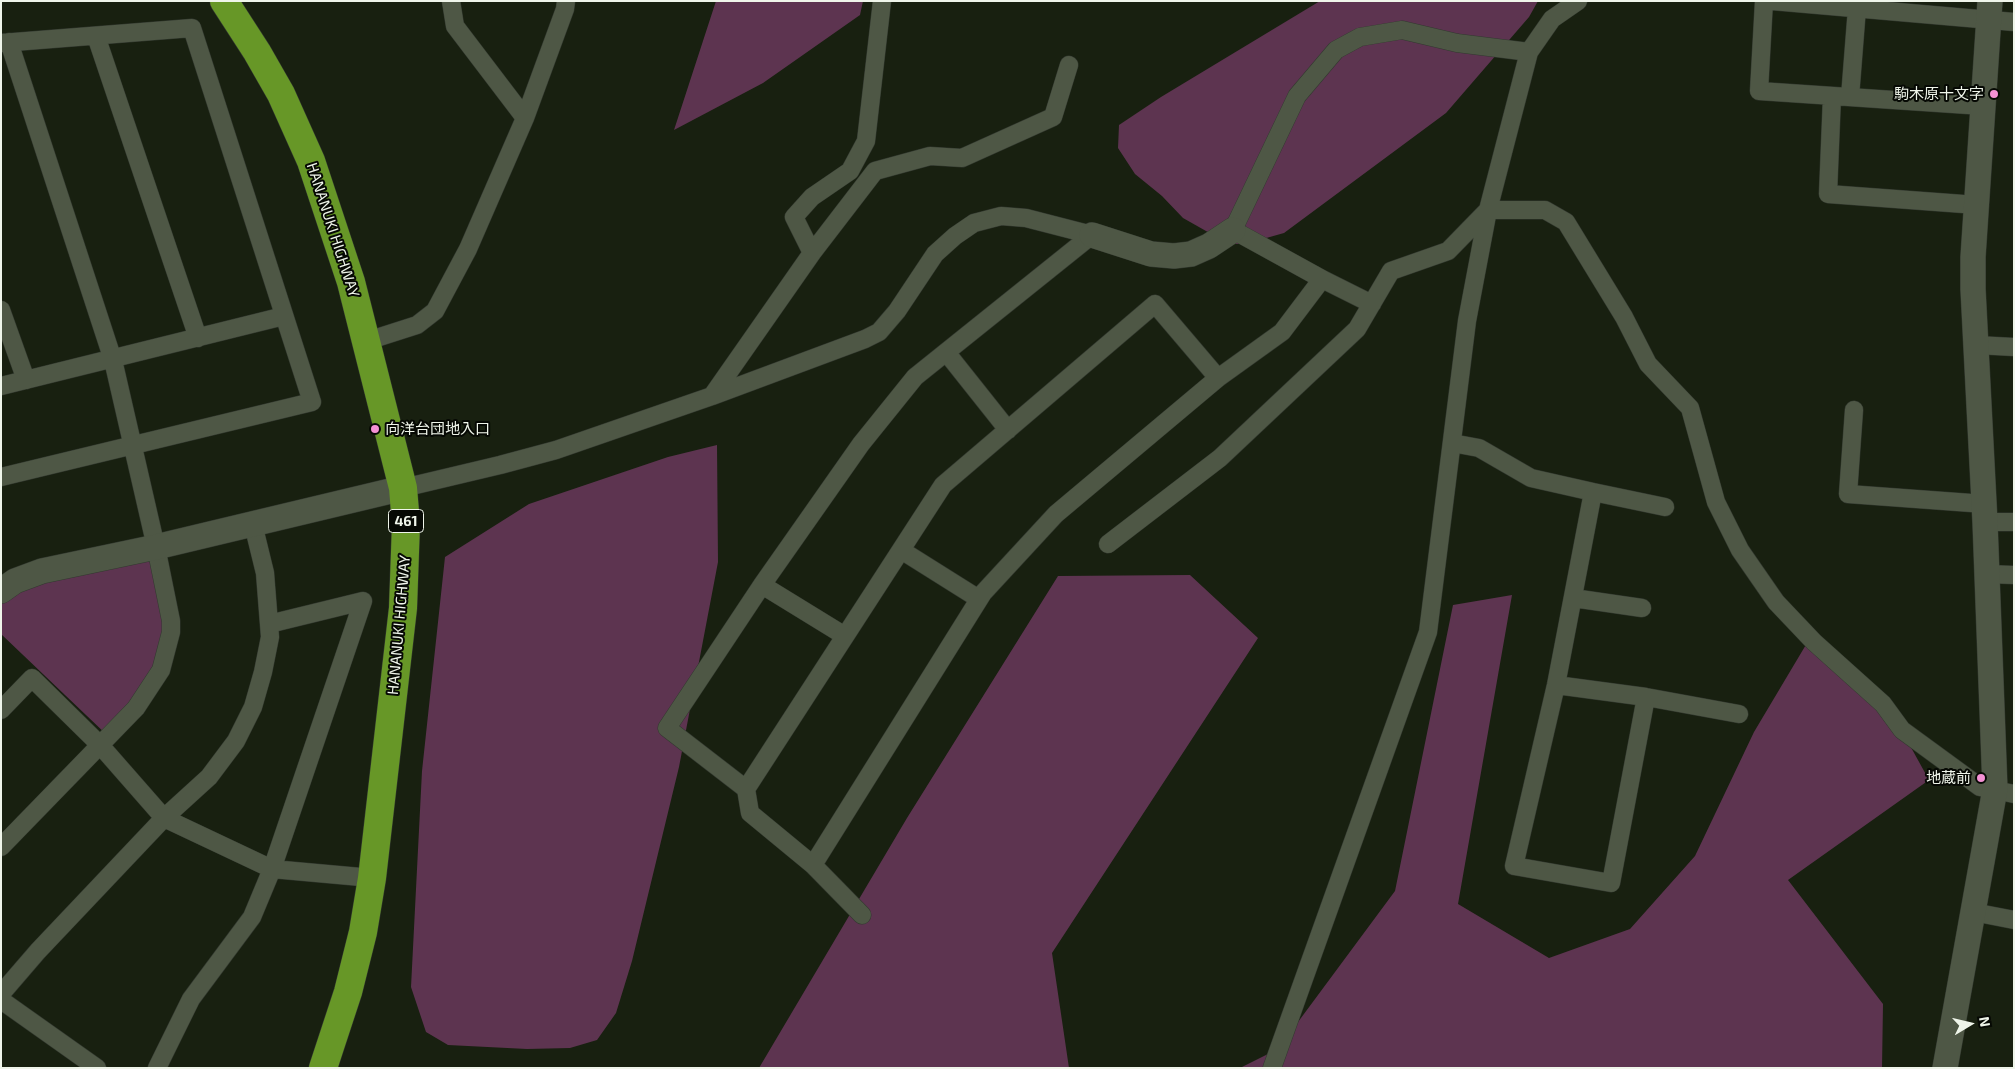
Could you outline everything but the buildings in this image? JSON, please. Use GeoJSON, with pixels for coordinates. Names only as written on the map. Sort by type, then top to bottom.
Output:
{"type":"FeatureCollection","features":[{"type":"Feature","properties":{"kind":"highway","name":"HANANUKI HIGHWAY"},"geometry":{"type":"LineString","coordinates":[[224,1],[281,94],[311,161],[351,282],[404,488],[406,533],[402,608],[372,878],[364,932],[348,992],[323,1068]]}},
{"type":"Feature","properties":{"kind":"street"},"geometry":{"type":"LineString","coordinates":[[451,1],[455,26],[525,118]]}},
{"type":"Feature","properties":{"kind":"street"},"geometry":{"type":"LineString","coordinates":[[367,341],[417,325],[435,311],[468,250],[525,118],[565,9],[566,1]]}},
{"type":"Feature","properties":{"kind":"street"},"geometry":{"type":"LineString","coordinates":[[812,253],[794,217],[812,197],[850,171],[866,141],[882,1]]}},
{"type":"Feature","properties":{"kind":"street"},"geometry":{"type":"LineString","coordinates":[[1272,1068],[1428,632],[1467,321],[1488,210],[1529,52],[1552,19],[1578,1]]}},
{"type":"Feature","properties":{"kind":"street"},"geometry":{"type":"LineString","coordinates":[[1764,1],[1759,91],[1983,106]]}},
{"type":"Feature","properties":{"kind":"street"},"geometry":{"type":"LineString","coordinates":[[1772,1],[1857,8],[1989,10],[2014,22]]}},
{"type":"Feature","properties":{"kind":"street"},"geometry":{"type":"LineString","coordinates":[[1850,97],[1857,8]]}},
{"type":"Feature","properties":{"kind":"street"},"geometry":{"type":"LineString","coordinates":[[1945,1068],[1973,912],[2004,792],[1987,574],[1973,281],[1989,10]]}},
{"type":"Feature","properties":{"kind":"street"},"geometry":{"type":"LineString","coordinates":[[1,477],[80,457],[133,446],[312,402],[192,28],[5,42],[113,360],[133,446],[156,547],[171,616],[171,632],[161,670],[136,708],[1,847]]}},
{"type":"Feature","properties":{"kind":"street"},"geometry":{"type":"LineString","coordinates":[[1,591],[15,581],[42,571],[156,547],[556,450],[712,396],[858,342],[879,332],[896,311],[935,254],[955,236],[974,223],[1001,216],[1026,218],[1092,235],[1151,254],[1174,256],[1191,254],[1208,246],[1232,230],[1297,96],[1336,50],[1360,37],[1402,30],[1457,43],[1529,52]]}},
{"type":"Feature","properties":{"kind":"street"},"geometry":{"type":"LineString","coordinates":[[96,36],[198,338]]}},
{"type":"Feature","properties":{"kind":"street"},"geometry":{"type":"LineString","coordinates":[[712,396],[812,253],[875,172],[930,156],[962,158],[1053,117],[1069,65]]}},
{"type":"Feature","properties":{"kind":"street"},"geometry":{"type":"LineString","coordinates":[[1832,96],[1828,194],[1976,205]]}},
{"type":"Feature","properties":{"kind":"street"},"geometry":{"type":"LineString","coordinates":[[1108,544],[1220,458],[1357,329],[1391,271],[1448,252],[1488,210],[1546,210],[1566,222],[1624,317],[1648,364],[1690,408],[1716,502],[1740,550],[1776,602],[1814,642],[1883,704],[1902,730],[1980,787],[2004,792]]}},
{"type":"Feature","properties":{"kind":"street"},"geometry":{"type":"LineString","coordinates":[[1232,230],[1372,304]]}},
{"type":"Feature","properties":{"kind":"street"},"geometry":{"type":"LineString","coordinates":[[746,789],[667,728],[762,585],[860,444],[916,377],[1092,235]]}},
{"type":"Feature","properties":{"kind":"street"},"geometry":{"type":"LineString","coordinates":[[813,865],[979,599],[1056,514],[1218,378],[1282,332],[1322,279]]}},
{"type":"Feature","properties":{"kind":"street"},"geometry":{"type":"LineString","coordinates":[[862,915],[813,865],[750,813],[746,789],[943,485],[1155,304],[1218,378]]}},
{"type":"Feature","properties":{"kind":"street"},"geometry":{"type":"LineString","coordinates":[[1,310],[26,380]]}},
{"type":"Feature","properties":{"kind":"street"},"geometry":{"type":"LineString","coordinates":[[1,386],[113,360],[284,316]]}},
{"type":"Feature","properties":{"kind":"street"},"geometry":{"type":"LineString","coordinates":[[1976,344],[2014,347]]}},
{"type":"Feature","properties":{"kind":"street"},"geometry":{"type":"LineString","coordinates":[[946,352],[1008,430]]}},
{"type":"Feature","properties":{"kind":"street"},"geometry":{"type":"LineString","coordinates":[[1854,410],[1848,494],[1985,513],[2014,522]]}},
{"type":"Feature","properties":{"kind":"street"},"geometry":{"type":"LineString","coordinates":[[1452,444],[1479,448],[1531,478],[1665,507]]}},
{"type":"Feature","properties":{"kind":"street"},"geometry":{"type":"LineString","coordinates":[[1593,492],[1556,685],[1514,866],[1611,883],[1646,698]]}},
{"type":"Feature","properties":{"kind":"street"},"geometry":{"type":"LineString","coordinates":[[1,994],[38,951],[164,818],[209,778],[236,741],[252,707],[263,672],[270,637],[265,573],[253,524]]}},
{"type":"Feature","properties":{"kind":"street"},"geometry":{"type":"LineString","coordinates":[[901,550],[979,599]]}},
{"type":"Feature","properties":{"kind":"street"},"geometry":{"type":"LineString","coordinates":[[1987,574],[2014,574]]}},
{"type":"Feature","properties":{"kind":"street"},"geometry":{"type":"LineString","coordinates":[[762,585],[845,636]]}},
{"type":"Feature","properties":{"kind":"street"},"geometry":{"type":"LineString","coordinates":[[1573,598],[1642,608]]}},
{"type":"Feature","properties":{"kind":"street"},"geometry":{"type":"LineString","coordinates":[[157,1068],[191,999],[252,917],[272,868],[363,602],[269,624]]}},
{"type":"Feature","properties":{"kind":"street"},"geometry":{"type":"LineString","coordinates":[[1,710],[32,678],[100,745],[164,818],[272,868],[372,878]]}},
{"type":"Feature","properties":{"kind":"street"},"geometry":{"type":"LineString","coordinates":[[1556,685],[1740,714]]}},
{"type":"Feature","properties":{"kind":"street"},"geometry":{"type":"LineString","coordinates":[[1973,912],[2014,920]]}},
{"type":"Feature","properties":{"kind":"street"},"geometry":{"type":"LineString","coordinates":[[1,1000],[97,1068]]}},
{"type":"Feature","properties":{"kind":"shaded area"},"geometry":{"type":"Polygon","coordinates":[[[716,1],[863,1],[860,15],[763,83],[674,130],[716,1]]]}},
{"type":"Feature","properties":{"kind":"shaded area"},"geometry":{"type":"Polygon","coordinates":[[[1320,1],[1538,1],[1529,17],[1446,113],[1284,233],[1245,244],[1229,244],[1183,218],[1162,196],[1135,174],[1118,148],[1119,125],[1161,97],[1320,1]]]}},
{"type":"Feature","properties":{"kind":"shaded area"},"geometry":{"type":"Polygon","coordinates":[[[717,445],[718,562],[679,767],[632,961],[616,1013],[597,1040],[570,1048],[527,1049],[448,1045],[426,1032],[411,987],[422,771],[445,557],[529,504],[668,457],[717,445]]]}},
{"type":"Feature","properties":{"kind":"shaded area"},"geometry":{"type":"Polygon","coordinates":[[[156,547],[166,652],[108,736],[1,634],[1,592],[156,547]]]}},
{"type":"Feature","properties":{"kind":"shaded area"},"geometry":{"type":"Polygon","coordinates":[[[1190,575],[1258,638],[1052,953],[1069,1068],[759,1068],[907,818],[1058,576],[1190,575]]]}},
{"type":"Feature","properties":{"kind":"shaded area"},"geometry":{"type":"Polygon","coordinates":[[[1512,595],[1458,904],[1549,958],[1630,929],[1695,856],[1754,732],[1807,643],[1892,713],[1929,780],[1788,880],[1883,1004],[1882,1068],[1240,1068],[1278,1049],[1395,891],[1453,605],[1512,595]]]}},
{"type":"Feature","properties":{"kind":"place","name":"駒木原十文字"},"geometry":{"type":"Point","coordinates":[1994,94]}},
{"type":"Feature","properties":{"kind":"place","name":"向洋台団地入口"},"geometry":{"type":"Point","coordinates":[375,429]}},
{"type":"Feature","properties":{"kind":"place","name":"地蔵前"},"geometry":{"type":"Point","coordinates":[1981,778]}}]}
